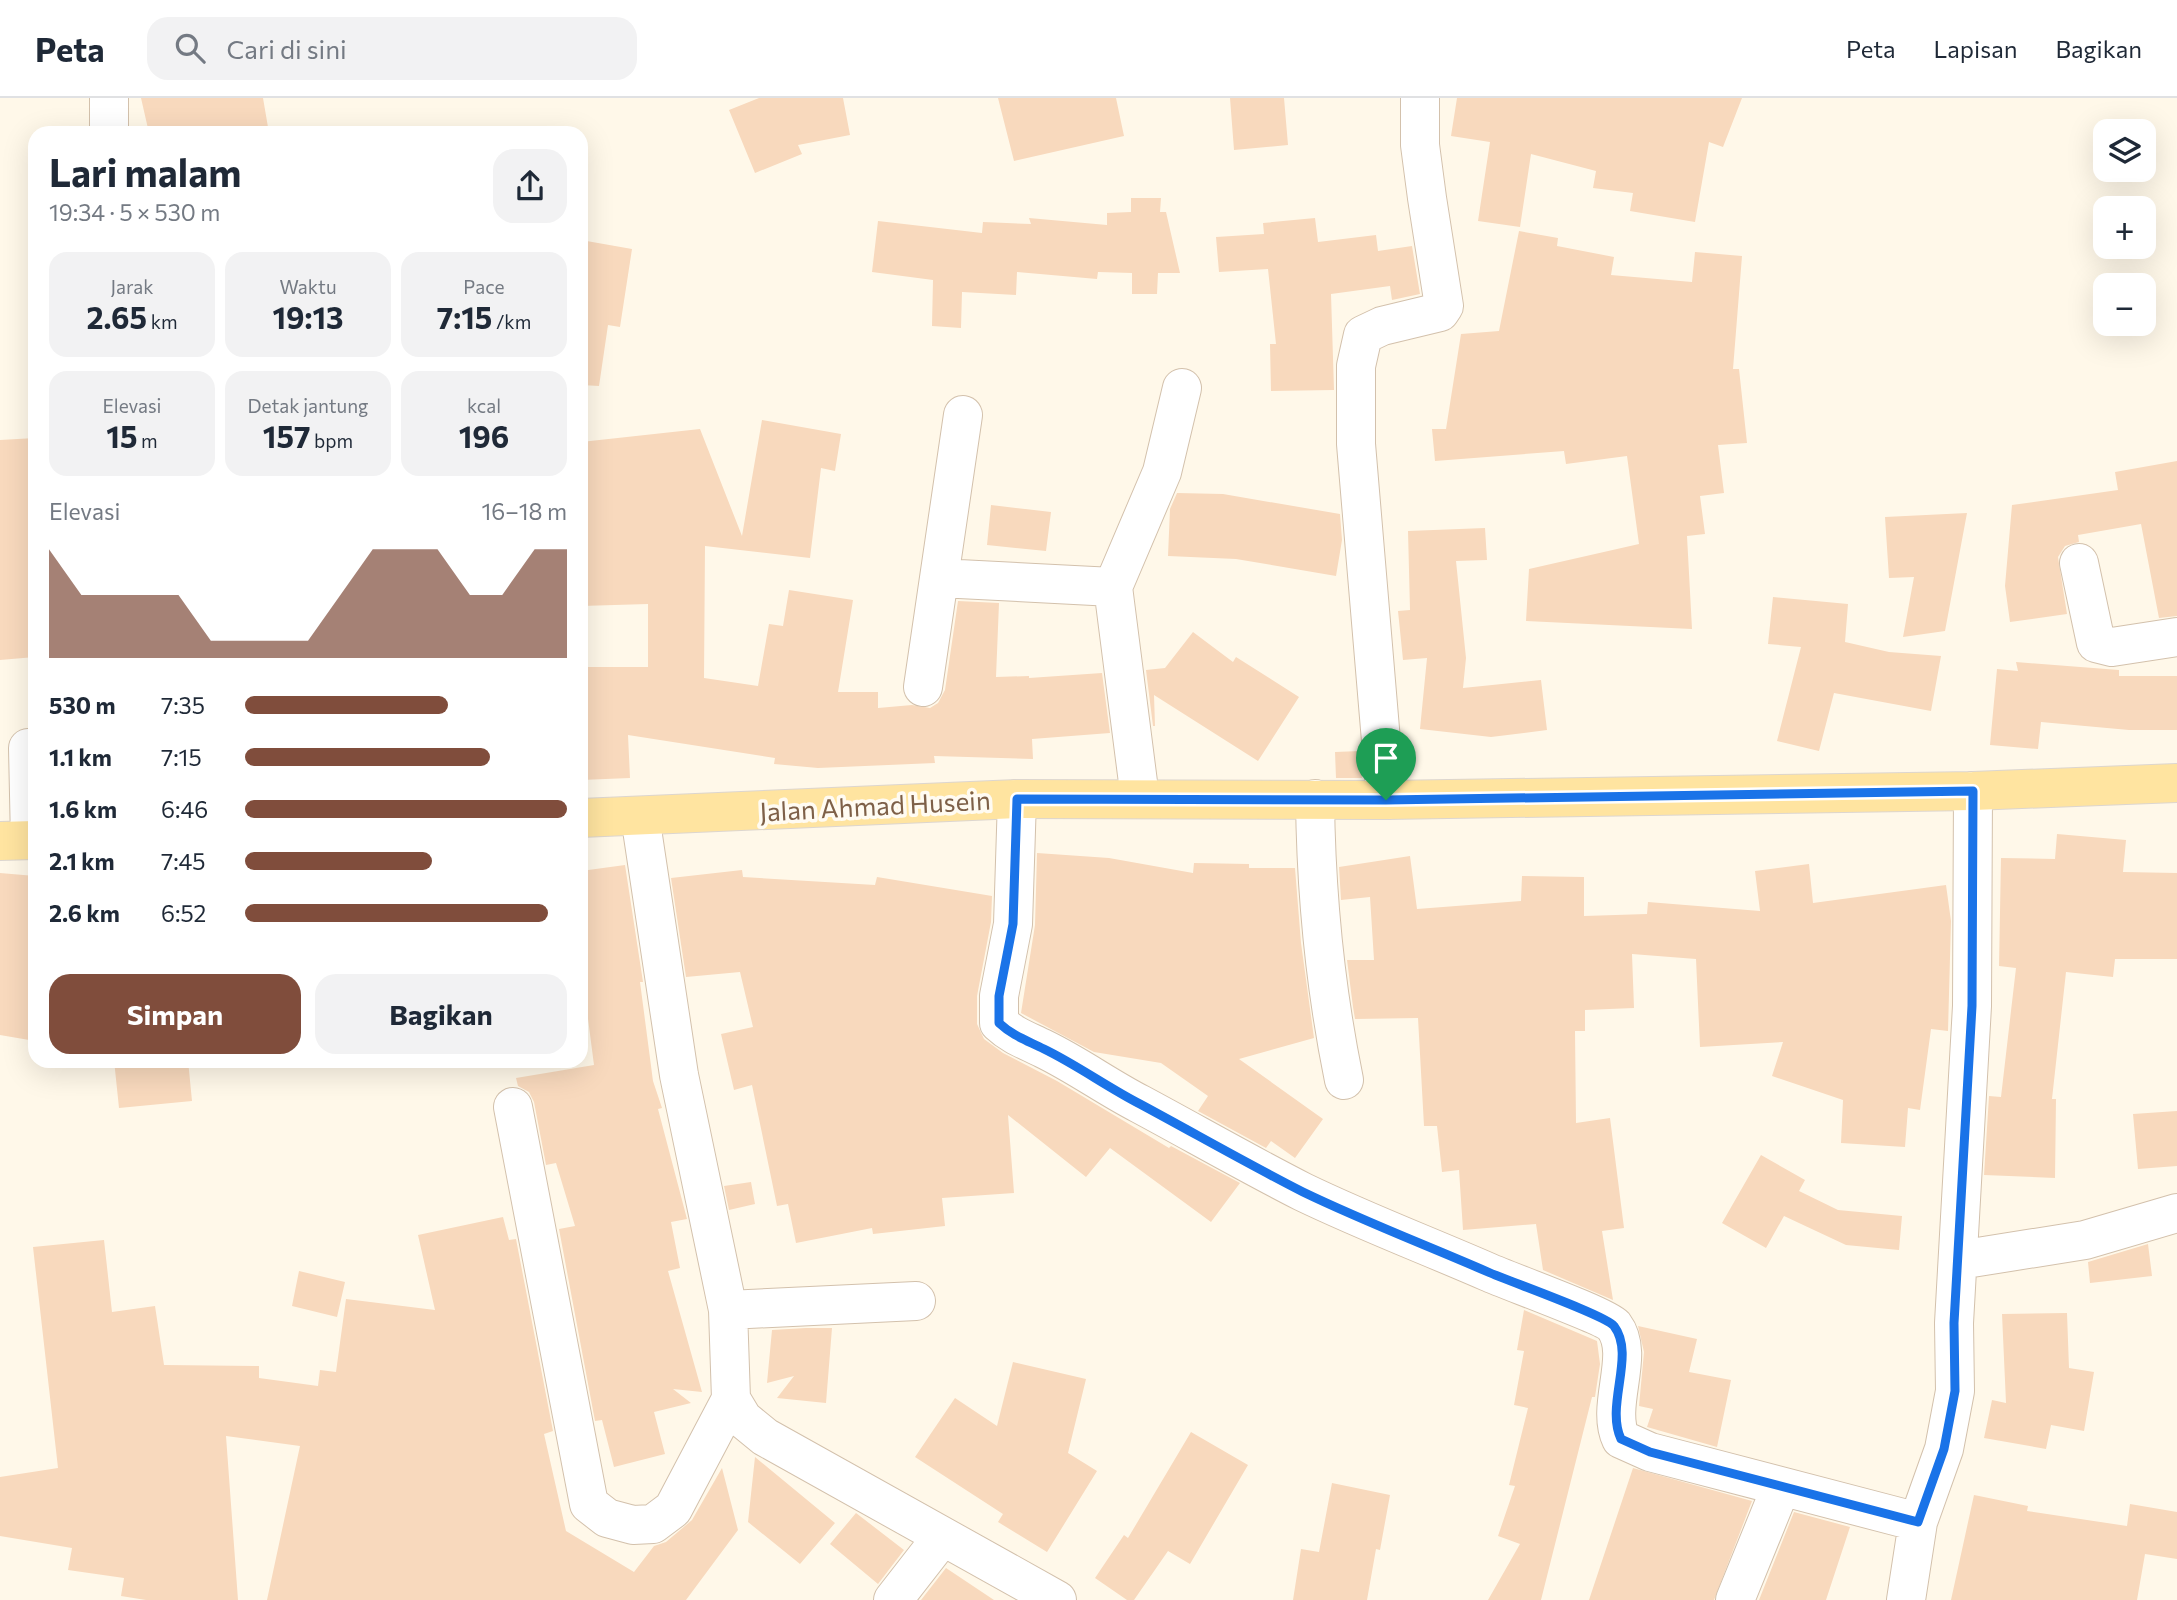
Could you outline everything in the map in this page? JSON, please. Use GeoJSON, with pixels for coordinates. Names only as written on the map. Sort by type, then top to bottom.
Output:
{"type":"FeatureCollection","features":[{"type":"Feature","properties":{"kind":"main road","name":"Jalan Ahmad Husein"},"geometry":{"type":"LineString","coordinates":[[588,818],[1017,799],[1386,800],[1973,791],[2177,783]]}},
{"type":"Feature","properties":{"kind":"street"},"geometry":{"type":"LineString","coordinates":[[109,98],[109,126]]}},
{"type":"Feature","properties":{"kind":"street"},"geometry":{"type":"LineString","coordinates":[[1386,800],[1356,444],[1356,366],[1363,335],[1382,326],[1440,312],[1444,306],[1422,158],[1420,98]]}},
{"type":"Feature","properties":{"kind":"street"},"geometry":{"type":"LineString","coordinates":[[1140,798],[1125,665],[1112,587],[1162,472],[1182,388]]}},
{"type":"Feature","properties":{"kind":"street"},"geometry":{"type":"LineString","coordinates":[[923,687],[963,415]]}},
{"type":"Feature","properties":{"kind":"street"},"geometry":{"type":"LineString","coordinates":[[2080,563],[2096,643],[2112,647],[2177,637]]}},
{"type":"Feature","properties":{"kind":"street"},"geometry":{"type":"LineString","coordinates":[[939,578],[1112,587]]}},
{"type":"Feature","properties":{"kind":"street"},"geometry":{"type":"LineString","coordinates":[[22,840],[28,748]]}},
{"type":"Feature","properties":{"kind":"street"},"geometry":{"type":"LineString","coordinates":[[1906,1600],[1918,1522],[1944,1449],[1955,1391],[1954,1323],[1972,1006],[1973,791]]}},
{"type":"Feature","properties":{"kind":"street"},"geometry":{"type":"LineString","coordinates":[[1017,799],[1013,924],[999,996],[999,1023],[1015,1038],[1044,1048],[1105,1086],[1304,1192],[1541,1295],[1598,1315],[1613,1325],[1620,1341],[1620,1380],[1614,1410],[1615,1428],[1621,1439],[1650,1452],[1918,1522]]}},
{"type":"Feature","properties":{"kind":"street"},"geometry":{"type":"LineString","coordinates":[[1315,799],[1316,869],[1324,960],[1344,1080]]}},
{"type":"Feature","properties":{"kind":"street"},"geometry":{"type":"LineString","coordinates":[[640,816],[679,1076],[728,1310],[731,1399],[743,1419],[765,1437],[1057,1600]]}},
{"type":"Feature","properties":{"kind":"street"},"geometry":{"type":"LineString","coordinates":[[513,1107],[589,1504],[607,1518],[633,1525],[653,1524],[673,1509],[731,1399]]}},
{"type":"Feature","properties":{"kind":"street"},"geometry":{"type":"LineString","coordinates":[[1959,1260],[2085,1241],[2177,1213]]}},
{"type":"Feature","properties":{"kind":"street"},"geometry":{"type":"LineString","coordinates":[[728,1310],[916,1301]]}},
{"type":"Feature","properties":{"kind":"street"},"geometry":{"type":"LineString","coordinates":[[1735,1600],[1780,1487]]}},
{"type":"Feature","properties":{"kind":"street"},"geometry":{"type":"LineString","coordinates":[[893,1600],[943,1537]]}},
{"type":"Feature","properties":{"kind":"building"},"geometry":{"type":"Polygon","coordinates":[[[141,98],[263,98],[268,126],[147,126],[141,98]]]}},
{"type":"Feature","properties":{"kind":"building"},"geometry":{"type":"Polygon","coordinates":[[[759,98],[843,98],[850,135],[798,145],[802,154],[755,173],[729,110],[759,98]]]}},
{"type":"Feature","properties":{"kind":"building"},"geometry":{"type":"Polygon","coordinates":[[[998,98],[1116,98],[1124,136],[1014,161],[998,98]]]}},
{"type":"Feature","properties":{"kind":"building"},"geometry":{"type":"Polygon","coordinates":[[[1230,98],[1284,98],[1288,145],[1234,150],[1230,98]]]}},
{"type":"Feature","properties":{"kind":"building"},"geometry":{"type":"Polygon","coordinates":[[[1457,98],[1742,98],[1723,147],[1709,142],[1695,222],[1630,211],[1633,193],[1593,188],[1596,171],[1531,154],[1520,227],[1478,221],[1490,142],[1451,136],[1457,98]]]}},
{"type":"Feature","properties":{"kind":"building"},"geometry":{"type":"Polygon","coordinates":[[[1131,198],[1161,198],[1160,212],[1166,212],[1180,273],[1158,273],[1157,294],[1132,294],[1132,273],[1098,272],[1097,279],[1017,272],[1016,295],[962,292],[961,328],[932,326],[933,280],[872,272],[878,221],[982,233],[983,222],[1031,224],[1029,218],[1107,225],[1107,213],[1131,212],[1131,198]]]}},
{"type":"Feature","properties":{"kind":"building"},"geometry":{"type":"Polygon","coordinates":[[[1315,218],[1318,242],[1376,235],[1378,251],[1412,246],[1420,294],[1392,300],[1390,286],[1331,294],[1334,390],[1271,391],[1270,344],[1276,344],[1268,269],[1219,272],[1216,237],[1264,234],[1263,223],[1315,218]]]}},
{"type":"Feature","properties":{"kind":"building"},"geometry":{"type":"Polygon","coordinates":[[[1519,231],[1558,238],[1557,246],[1614,257],[1611,275],[1692,282],[1695,252],[1742,256],[1733,369],[1739,369],[1747,443],[1718,445],[1724,493],[1700,496],[1705,534],[1687,536],[1692,629],[1526,621],[1529,569],[1639,544],[1627,456],[1566,464],[1564,451],[1435,461],[1432,429],[1446,429],[1461,334],[1499,331],[1519,231]]]}},
{"type":"Feature","properties":{"kind":"building"},"geometry":{"type":"Polygon","coordinates":[[[588,241],[632,249],[620,327],[608,325],[599,386],[588,385],[588,241]]]}},
{"type":"Feature","properties":{"kind":"building"},"geometry":{"type":"Polygon","coordinates":[[[762,420],[841,434],[835,471],[821,468],[810,558],[705,546],[704,678],[758,686],[769,624],[783,626],[789,590],[853,600],[838,692],[878,692],[878,708],[912,705],[930,708],[938,703],[945,690],[958,601],[999,603],[996,677],[1029,678],[1102,673],[1110,733],[1032,739],[1033,759],[934,756],[935,763],[818,768],[774,764],[775,758],[628,735],[630,778],[588,780],[588,667],[648,667],[648,604],[588,606],[588,441],[700,429],[742,536],[762,420]]]}},
{"type":"Feature","properties":{"kind":"building"},"geometry":{"type":"Polygon","coordinates":[[[28,438],[28,658],[0,660],[0,440],[28,438]]]}},
{"type":"Feature","properties":{"kind":"building"},"geometry":{"type":"Polygon","coordinates":[[[2177,461],[2177,616],[2159,618],[2141,524],[2078,535],[2079,542],[2065,546],[2058,557],[2067,614],[2010,622],[2005,586],[2012,505],[2118,490],[2115,472],[2177,461]]]}},
{"type":"Feature","properties":{"kind":"building"},"geometry":{"type":"Polygon","coordinates":[[[1177,493],[1223,494],[1340,514],[1342,540],[1336,576],[1236,559],[1168,556],[1170,509],[1177,493]]]}},
{"type":"Feature","properties":{"kind":"building"},"geometry":{"type":"Polygon","coordinates":[[[991,505],[1051,512],[1046,551],[987,545],[991,505]]]}},
{"type":"Feature","properties":{"kind":"building"},"geometry":{"type":"Polygon","coordinates":[[[1967,513],[1945,631],[1903,637],[1914,577],[1889,578],[1885,517],[1967,513]]]}},
{"type":"Feature","properties":{"kind":"building"},"geometry":{"type":"Polygon","coordinates":[[[1485,528],[1487,560],[1456,561],[1466,658],[1463,688],[1541,680],[1547,730],[1491,737],[1420,729],[1427,658],[1403,660],[1398,611],[1410,610],[1408,531],[1485,528]]]}},
{"type":"Feature","properties":{"kind":"building"},"geometry":{"type":"Polygon","coordinates":[[[1773,597],[1848,604],[1845,642],[1889,652],[1941,656],[1931,711],[1834,693],[1819,751],[1777,741],[1801,647],[1768,644],[1773,597]]]}},
{"type":"Feature","properties":{"kind":"building"},"geometry":{"type":"Polygon","coordinates":[[[1193,632],[1233,662],[1236,657],[1299,697],[1258,761],[1154,695],[1153,726],[1146,670],[1165,668],[1193,632]]]}},
{"type":"Feature","properties":{"kind":"building"},"geometry":{"type":"Polygon","coordinates":[[[2016,662],[2119,670],[2119,676],[2177,676],[2177,730],[2129,730],[2041,722],[2038,749],[1990,745],[1997,669],[2018,671],[2016,662]]]}},
{"type":"Feature","properties":{"kind":"building"},"geometry":{"type":"Polygon","coordinates":[[[1360,751],[1362,778],[1336,778],[1335,752],[1360,751]]]}},
{"type":"Feature","properties":{"kind":"building"},"geometry":{"type":"Polygon","coordinates":[[[2057,834],[2126,840],[2123,872],[2177,873],[2177,959],[2115,959],[2113,977],[2066,972],[2052,1099],[2056,1099],[2055,1178],[1984,1175],[1989,1096],[2001,1097],[2016,968],[1999,966],[2001,858],[2055,859],[2057,834]]]}},
{"type":"Feature","properties":{"kind":"building"},"geometry":{"type":"Polygon","coordinates":[[[1037,853],[1109,858],[1193,873],[1194,863],[1249,864],[1249,868],[1295,868],[1301,943],[1314,1038],[1239,1059],[1323,1119],[1295,1158],[1271,1141],[1266,1148],[1198,1111],[1208,1096],[1161,1063],[1094,1052],[1021,1013],[1035,925],[1037,853]]]}},
{"type":"Feature","properties":{"kind":"building"},"geometry":{"type":"Polygon","coordinates":[[[1410,856],[1417,909],[1521,901],[1522,876],[1584,877],[1584,916],[1647,914],[1648,902],[1760,911],[1755,871],[1809,864],[1813,903],[1946,885],[1951,921],[1948,1031],[1931,1029],[1920,1110],[1908,1108],[1905,1147],[1841,1143],[1843,1100],[1772,1076],[1783,1042],[1700,1047],[1696,959],[1632,954],[1634,1008],[1585,1010],[1585,1031],[1575,1031],[1576,1123],[1610,1118],[1624,1228],[1602,1231],[1613,1300],[1543,1270],[1536,1224],[1463,1230],[1459,1170],[1442,1172],[1437,1126],[1424,1126],[1418,1018],[1355,1019],[1353,1007],[1347,960],[1374,960],[1370,897],[1341,900],[1339,867],[1410,856]]]}},
{"type":"Feature","properties":{"kind":"building"},"geometry":{"type":"Polygon","coordinates":[[[625,865],[643,982],[640,982],[653,1081],[662,1108],[658,1109],[687,1219],[671,1222],[680,1268],[668,1271],[702,1392],[673,1389],[691,1403],[654,1412],[665,1454],[614,1467],[602,1420],[595,1421],[559,1229],[575,1226],[556,1163],[546,1165],[534,1102],[529,1092],[518,1086],[516,1078],[594,1065],[588,1019],[588,870],[625,865]]]}},
{"type":"Feature","properties":{"kind":"building"},"geometry":{"type":"Polygon","coordinates":[[[742,870],[743,877],[875,885],[877,877],[992,896],[991,922],[977,996],[977,1024],[984,1039],[1003,1053],[1057,1081],[1169,1148],[1171,1146],[1240,1183],[1211,1222],[1110,1148],[1086,1177],[1008,1115],[1014,1193],[942,1198],[945,1226],[873,1234],[872,1228],[796,1243],[788,1204],[777,1206],[752,1085],[734,1090],[721,1034],[753,1027],[740,972],[686,977],[671,878],[742,870]]]}},
{"type":"Feature","properties":{"kind":"building"},"geometry":{"type":"Polygon","coordinates":[[[0,873],[28,875],[28,1040],[0,1035],[0,873]]]}},
{"type":"Feature","properties":{"kind":"building"},"geometry":{"type":"Polygon","coordinates":[[[115,1068],[189,1068],[192,1101],[119,1108],[115,1068]]]}},
{"type":"Feature","properties":{"kind":"building"},"geometry":{"type":"Polygon","coordinates":[[[2177,1111],[2177,1166],[2138,1169],[2133,1114],[2177,1111]]]}},
{"type":"Feature","properties":{"kind":"building"},"geometry":{"type":"Polygon","coordinates":[[[1761,1155],[1805,1180],[1799,1191],[1838,1210],[1902,1216],[1899,1250],[1846,1245],[1784,1216],[1766,1248],[1722,1223],[1761,1155]]]}},
{"type":"Feature","properties":{"kind":"building"},"geometry":{"type":"Polygon","coordinates":[[[751,1182],[755,1204],[729,1210],[724,1186],[751,1182]]]}},
{"type":"Feature","properties":{"kind":"building"},"geometry":{"type":"Polygon","coordinates":[[[503,1217],[509,1240],[516,1239],[553,1431],[544,1434],[566,1531],[634,1572],[654,1546],[666,1542],[692,1520],[722,1468],[738,1530],[686,1600],[267,1600],[300,1446],[226,1436],[238,1600],[146,1600],[121,1596],[124,1578],[68,1570],[72,1548],[0,1536],[0,1477],[58,1468],[33,1247],[104,1240],[112,1312],[155,1306],[164,1365],[259,1366],[259,1378],[318,1386],[320,1370],[336,1372],[346,1299],[435,1310],[418,1235],[503,1217]]]}},
{"type":"Feature","properties":{"kind":"building"},"geometry":{"type":"Polygon","coordinates":[[[2148,1244],[2152,1276],[2090,1283],[2088,1262],[2148,1244]]]}},
{"type":"Feature","properties":{"kind":"building"},"geometry":{"type":"Polygon","coordinates":[[[299,1271],[345,1282],[337,1317],[292,1306],[299,1271]]]}},
{"type":"Feature","properties":{"kind":"building"},"geometry":{"type":"Polygon","coordinates":[[[1524,1310],[1597,1341],[1600,1364],[1595,1397],[1592,1397],[1541,1600],[1488,1600],[1520,1544],[1498,1536],[1515,1486],[1509,1485],[1528,1408],[1514,1405],[1524,1351],[1517,1350],[1524,1310]]]}},
{"type":"Feature","properties":{"kind":"building"},"geometry":{"type":"Polygon","coordinates":[[[2067,1313],[2069,1368],[2094,1372],[2084,1431],[2051,1425],[2046,1449],[1984,1438],[1992,1400],[2006,1403],[2002,1314],[2067,1313]]]}},
{"type":"Feature","properties":{"kind":"building"},"geometry":{"type":"Polygon","coordinates":[[[1638,1326],[1697,1339],[1689,1372],[1731,1380],[1717,1447],[1647,1427],[1653,1409],[1639,1406],[1644,1352],[1638,1326]]]}},
{"type":"Feature","properties":{"kind":"building"},"geometry":{"type":"Polygon","coordinates":[[[832,1328],[826,1403],[777,1398],[794,1376],[767,1383],[772,1330],[832,1328]]]}},
{"type":"Feature","properties":{"kind":"building"},"geometry":{"type":"Polygon","coordinates":[[[1013,1362],[1086,1379],[1068,1453],[1097,1471],[1047,1552],[998,1522],[1003,1514],[915,1457],[955,1398],[997,1426],[1013,1362]]]}},
{"type":"Feature","properties":{"kind":"building"},"geometry":{"type":"Polygon","coordinates":[[[1191,1432],[1248,1465],[1190,1564],[1168,1551],[1134,1600],[1127,1600],[1095,1578],[1124,1535],[1128,1538],[1191,1432]]]}},
{"type":"Feature","properties":{"kind":"building"},"geometry":{"type":"Polygon","coordinates":[[[755,1457],[835,1523],[800,1564],[748,1522],[755,1457]]]}},
{"type":"Feature","properties":{"kind":"building"},"geometry":{"type":"Polygon","coordinates":[[[1633,1468],[1752,1501],[1714,1600],[1589,1600],[1633,1468]]]}},
{"type":"Feature","properties":{"kind":"building"},"geometry":{"type":"Polygon","coordinates":[[[1332,1483],[1390,1495],[1380,1550],[1376,1549],[1367,1600],[1293,1600],[1301,1549],[1319,1552],[1332,1483]]]}},
{"type":"Feature","properties":{"kind":"building"},"geometry":{"type":"Polygon","coordinates":[[[1974,1495],[2028,1506],[2027,1511],[2127,1526],[2130,1504],[2177,1512],[2177,1559],[2145,1554],[2137,1600],[1951,1600],[1974,1495]]]}},
{"type":"Feature","properties":{"kind":"building"},"geometry":{"type":"Polygon","coordinates":[[[1794,1512],[1850,1527],[1826,1600],[1759,1600],[1794,1512]]]}},
{"type":"Feature","properties":{"kind":"building"},"geometry":{"type":"Polygon","coordinates":[[[856,1513],[904,1550],[878,1584],[830,1544],[856,1513]]]}},
{"type":"Feature","properties":{"kind":"building"},"geometry":{"type":"Polygon","coordinates":[[[946,1568],[994,1600],[921,1600],[946,1568]]]}},
{"type":"Feature","properties":{"kind":"route"},"geometry":{"type":"LineString","coordinates":[[1973,791],[1972,1006],[1954,1323],[1955,1391],[1944,1449],[1918,1522],[1650,1452],[1621,1439],[1615,1428],[1614,1410],[1620,1380],[1620,1341],[1613,1325],[1598,1315],[1541,1295],[1304,1192],[1105,1086],[1044,1048],[1015,1038],[999,1023],[999,996],[1013,924],[1017,799],[1386,800],[1973,791]]}}]}
